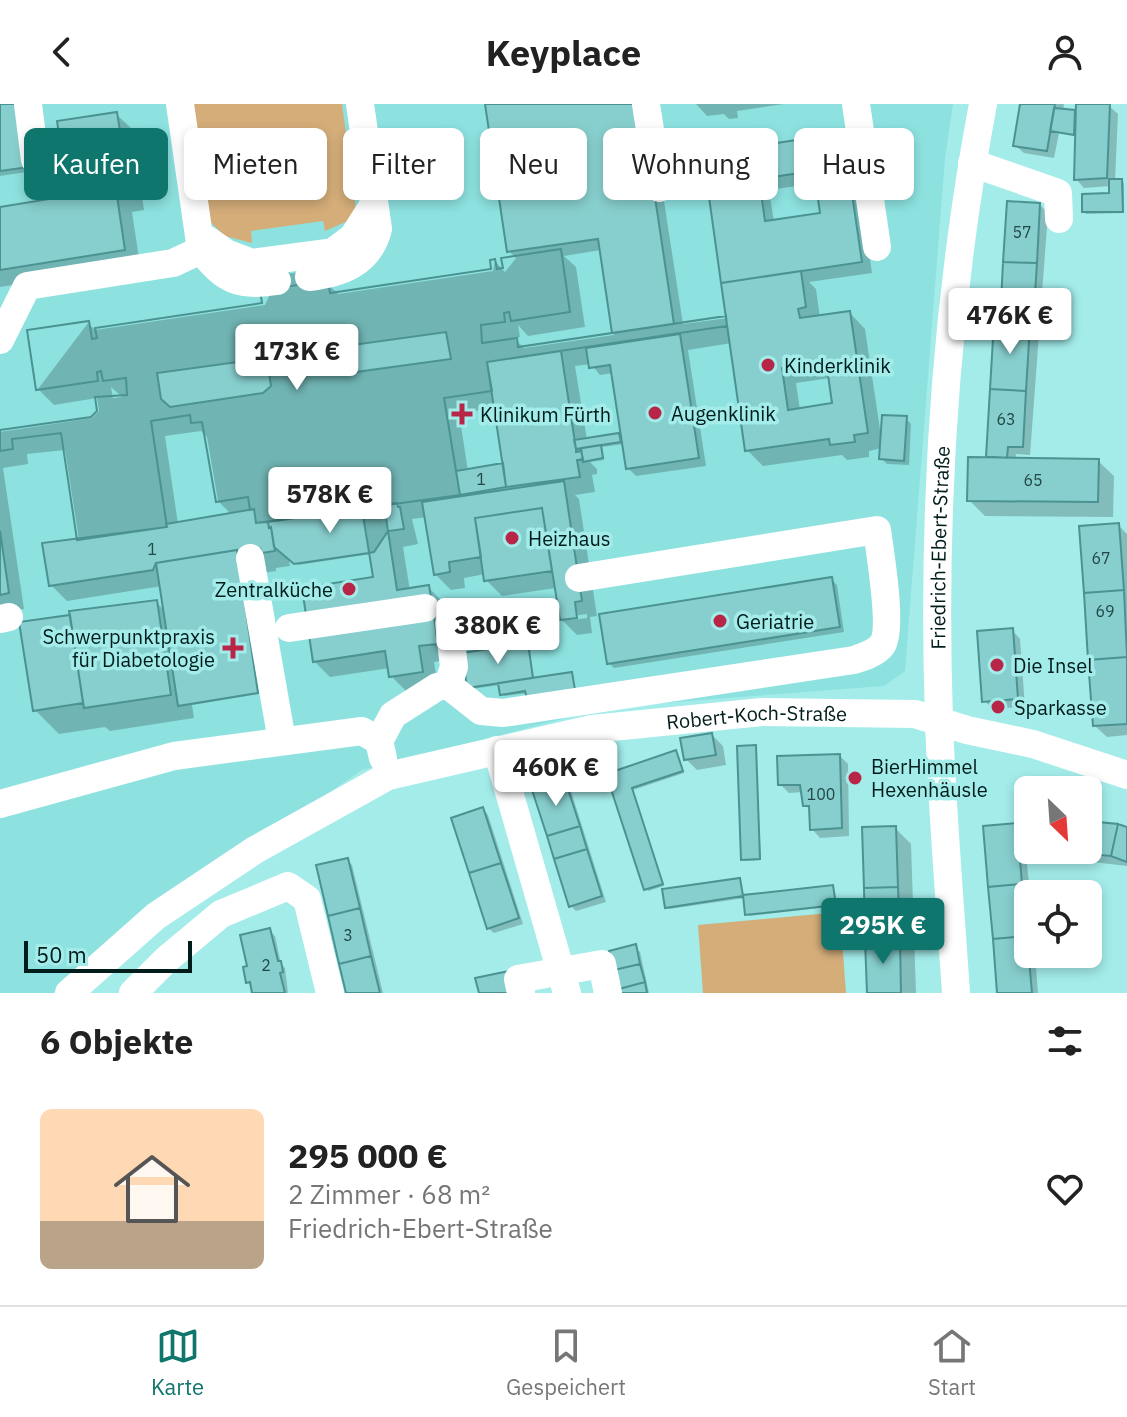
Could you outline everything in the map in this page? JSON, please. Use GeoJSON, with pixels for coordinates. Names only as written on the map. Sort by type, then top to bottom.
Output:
{"type":"FeatureCollection","features":[{"type":"Feature","properties":{"kind":"street"},"geometry":{"type":"LineString","coordinates":[[28,104],[31,128]]}},
{"type":"Feature","properties":{"kind":"street"},"geometry":{"type":"LineString","coordinates":[[180,104],[200,240],[214,267],[236,282],[254,285],[277,281]]}},
{"type":"Feature","properties":{"kind":"street"},"geometry":{"type":"LineString","coordinates":[[309,277],[336,274],[357,262],[374,245],[378,229],[360,104]]}},
{"type":"Feature","properties":{"kind":"street"},"geometry":{"type":"LineString","coordinates":[[646,104],[650,128]]}},
{"type":"Feature","properties":{"kind":"street"},"geometry":{"type":"LineString","coordinates":[[856,104],[877,247]]}},
{"type":"Feature","properties":{"kind":"street","name":"Friedrich-Ebert-Straße"},"geometry":{"type":"LineString","coordinates":[[956,993],[939,721],[937,606],[947,387],[972,163],[983,104]]}},
{"type":"Feature","properties":{"kind":"street"},"geometry":{"type":"LineString","coordinates":[[972,163],[1058,193],[1059,219]]}},
{"type":"Feature","properties":{"kind":"street"},"geometry":{"type":"LineString","coordinates":[[200,240],[252,263],[333,252],[353,237],[374,204]]}},
{"type":"Feature","properties":{"kind":"street"},"geometry":{"type":"LineString","coordinates":[[0,340],[27,286],[173,263],[200,240]]}},
{"type":"Feature","properties":{"kind":"street"},"geometry":{"type":"LineString","coordinates":[[388,776],[379,741],[393,715],[437,687],[448,685],[481,711],[503,713],[854,660],[868,656],[882,645],[888,628],[877,530],[579,578]]}},
{"type":"Feature","properties":{"kind":"street"},"geometry":{"type":"LineString","coordinates":[[250,558],[282,741]]}},
{"type":"Feature","properties":{"kind":"street"},"geometry":{"type":"LineString","coordinates":[[298,627],[425,608]]}},
{"type":"Feature","properties":{"kind":"street"},"geometry":{"type":"LineString","coordinates":[[448,685],[454,667],[449,623],[525,612]]}},
{"type":"Feature","properties":{"kind":"street","name":"Robert-Koch-Straße"},"geometry":{"type":"LineString","coordinates":[[69,993],[156,916],[255,850],[388,776],[592,729],[749,713],[915,714],[1033,744],[1127,775]]}},
{"type":"Feature","properties":{"kind":"street"},"geometry":{"type":"LineString","coordinates":[[0,804],[174,756],[362,731],[379,741]]}},
{"type":"Feature","properties":{"kind":"street"},"geometry":{"type":"LineString","coordinates":[[497,750],[565,982]]}},
{"type":"Feature","properties":{"kind":"street"},"geometry":{"type":"LineString","coordinates":[[133,993],[167,959],[221,914],[288,886],[307,899],[330,993]]}},
{"type":"Feature","properties":{"kind":"street"},"geometry":{"type":"LineString","coordinates":[[521,993],[518,979],[565,982],[602,964],[608,993]]}},
{"type":"Feature","properties":{"kind":"shaded area","name":"Klinikum Fürth"},"geometry":{"type":"Polygon","coordinates":[[[0,104],[953,104],[945,158],[905,671],[884,686],[610,707],[362,770],[156,912],[53,993],[0,993],[0,104]]]}},
{"type":"Feature","properties":{"kind":"shaded area"},"geometry":{"type":"Polygon","coordinates":[[[191,104],[342,104],[345,128],[343,200],[355,200],[357,217],[325,231],[323,221],[251,231],[252,243],[225,236],[207,219],[204,200],[327,200],[327,128],[194,128],[191,104]]]}},
{"type":"Feature","properties":{"kind":"shaded area"},"geometry":{"type":"Polygon","coordinates":[[[840,912],[846,993],[703,993],[698,925],[840,912]]]}},
{"type":"Feature","properties":{"kind":"building"},"geometry":{"type":"Polygon","coordinates":[[[0,104],[19,104],[24,136],[24,168],[0,171],[0,104]]]}},
{"type":"Feature","properties":{"kind":"building"},"geometry":{"type":"Polygon","coordinates":[[[485,104],[641,104],[645,128],[603,128],[603,200],[655,200],[674,324],[612,333],[598,239],[507,252],[499,200],[587,200],[587,128],[489,128],[485,104]]]}},
{"type":"Feature","properties":{"kind":"building"},"geometry":{"type":"Polygon","coordinates":[[[1020,104],[1055,104],[1047,151],[1013,146],[1020,104]]]}},
{"type":"Feature","properties":{"kind":"building"},"geometry":{"type":"Polygon","coordinates":[[[1076,104],[1110,104],[1107,178],[1074,180],[1076,104]]]}},
{"type":"Feature","properties":{"kind":"building"},"geometry":{"type":"Polygon","coordinates":[[[1054,108],[1075,110],[1074,135],[1050,131],[1054,108]]]}},
{"type":"Feature","properties":{"kind":"building"},"geometry":{"type":"Polygon","coordinates":[[[117,112],[120,128],[58,128],[57,121],[117,112]]]}},
{"type":"Feature","properties":{"kind":"building"},"geometry":{"type":"Polygon","coordinates":[[[794,140],[794,174],[778,176],[778,143],[794,140]]]}},
{"type":"Feature","properties":{"kind":"building"},"geometry":{"type":"Polygon","coordinates":[[[1109,179],[1122,179],[1123,212],[1082,212],[1082,194],[1109,193],[1109,179]]]}},
{"type":"Feature","properties":{"kind":"building"},"geometry":{"type":"Polygon","coordinates":[[[43,200],[118,200],[125,250],[0,270],[0,207],[43,200]]]}},
{"type":"Feature","properties":{"kind":"building"},"geometry":{"type":"Polygon","coordinates":[[[709,200],[762,200],[765,221],[820,213],[818,200],[853,200],[862,262],[721,283],[709,200]]]}},
{"type":"Feature","properties":{"kind":"building"},"geometry":{"type":"Polygon","coordinates":[[[1007,201],[1040,203],[1037,263],[1003,262],[1007,201]]]}},
{"type":"Feature","properties":{"kind":"building"},"geometry":{"type":"Polygon","coordinates":[[[561,249],[570,312],[511,321],[509,312],[504,313],[505,322],[481,325],[482,343],[517,338],[518,347],[726,316],[727,326],[487,362],[492,391],[444,398],[460,495],[256,523],[248,497],[216,502],[202,422],[191,423],[190,415],[151,421],[167,527],[77,540],[61,433],[12,439],[13,449],[0,451],[0,430],[91,417],[97,411],[95,397],[127,395],[126,378],[103,381],[101,371],[97,372],[98,381],[36,390],[27,330],[89,321],[92,339],[97,338],[95,328],[262,303],[260,290],[328,281],[330,293],[491,269],[490,260],[495,259],[497,269],[503,268],[501,258],[561,249]],[[446,332],[338,347],[341,374],[451,359],[446,332]],[[267,358],[157,373],[161,399],[170,407],[263,393],[271,386],[267,358]]]}},
{"type":"Feature","properties":{"kind":"building"},"geometry":{"type":"Polygon","coordinates":[[[561,249],[570,312],[511,321],[509,312],[504,313],[505,322],[481,325],[482,343],[517,338],[518,347],[726,316],[727,326],[487,362],[492,391],[444,398],[460,495],[256,523],[248,497],[216,502],[202,422],[191,423],[190,415],[151,421],[167,527],[77,540],[61,433],[12,439],[13,449],[0,451],[0,430],[91,417],[97,411],[95,397],[127,395],[126,378],[103,381],[101,371],[97,372],[98,381],[36,390],[27,330],[89,321],[92,339],[97,338],[95,328],[262,303],[260,290],[328,281],[330,293],[491,269],[490,260],[495,259],[497,269],[503,268],[501,258],[561,249]]]}},
{"type":"Feature","properties":{"kind":"building"},"geometry":{"type":"Polygon","coordinates":[[[1003,262],[1037,263],[1033,324],[1000,323],[1003,262]]]}},
{"type":"Feature","properties":{"kind":"building","name":"Kinderklinik"},"geometry":{"type":"Polygon","coordinates":[[[801,271],[806,307],[798,309],[800,318],[850,311],[868,433],[854,435],[855,442],[830,445],[829,439],[745,451],[721,283],[801,271]],[[826,361],[782,368],[788,410],[832,403],[826,361]]]}},
{"type":"Feature","properties":{"kind":"building"},"geometry":{"type":"Polygon","coordinates":[[[994,322],[1030,324],[1026,391],[990,389],[994,322]]]}},
{"type":"Feature","properties":{"kind":"building","name":"Augenklinik"},"geometry":{"type":"Polygon","coordinates":[[[680,334],[699,458],[626,469],[610,365],[589,368],[586,348],[680,334]]]}},
{"type":"Feature","properties":{"kind":"building"},"geometry":{"type":"Polygon","coordinates":[[[561,351],[576,452],[581,451],[583,459],[577,460],[580,477],[506,487],[487,362],[561,351]]]}},
{"type":"Feature","properties":{"kind":"building"},"geometry":{"type":"Polygon","coordinates":[[[990,389],[1026,391],[1023,447],[1008,447],[1007,458],[986,457],[990,389]]]}},
{"type":"Feature","properties":{"kind":"building"},"geometry":{"type":"Polygon","coordinates":[[[882,415],[907,416],[904,461],[879,459],[882,415]]]}},
{"type":"Feature","properties":{"kind":"building"},"geometry":{"type":"Polygon","coordinates":[[[619,433],[621,442],[576,449],[574,440],[619,433]]]}},
{"type":"Feature","properties":{"kind":"building"},"geometry":{"type":"Polygon","coordinates":[[[601,445],[603,458],[583,462],[581,448],[601,445]]]}},
{"type":"Feature","properties":{"kind":"building"},"geometry":{"type":"Polygon","coordinates":[[[968,457],[1099,459],[1098,502],[967,501],[968,457]]]}},
{"type":"Feature","properties":{"kind":"building"},"geometry":{"type":"Polygon","coordinates":[[[503,463],[506,487],[460,495],[456,471],[503,463]]]}},
{"type":"Feature","properties":{"kind":"building"},"geometry":{"type":"Polygon","coordinates":[[[564,481],[582,601],[575,602],[577,618],[560,620],[542,508],[475,518],[481,557],[449,562],[450,572],[434,575],[422,502],[564,481]]]}},
{"type":"Feature","properties":{"kind":"building","name":"Zentralküche"},"geometry":{"type":"Polygon","coordinates":[[[397,503],[404,529],[388,531],[397,590],[429,585],[438,644],[419,646],[423,672],[389,677],[385,651],[313,662],[302,588],[373,577],[362,509],[397,503]]]}},
{"type":"Feature","properties":{"kind":"building"},"geometry":{"type":"Polygon","coordinates":[[[384,505],[388,531],[374,552],[294,564],[274,547],[268,522],[384,505]]]}},
{"type":"Feature","properties":{"kind":"building","name":"Heizhaus"},"geometry":{"type":"Polygon","coordinates":[[[542,508],[552,571],[484,581],[475,518],[542,508]]]}},
{"type":"Feature","properties":{"kind":"building"},"geometry":{"type":"Polygon","coordinates":[[[254,509],[256,523],[268,522],[271,527],[275,551],[262,553],[260,548],[261,555],[238,559],[237,550],[156,563],[153,570],[49,586],[42,543],[167,527],[166,524],[254,509]]]}},
{"type":"Feature","properties":{"kind":"building"},"geometry":{"type":"Polygon","coordinates":[[[1119,523],[1124,590],[1084,593],[1079,526],[1119,523]]]}},
{"type":"Feature","properties":{"kind":"building"},"geometry":{"type":"Polygon","coordinates":[[[0,531],[9,593],[0,595],[0,531]]]}},
{"type":"Feature","properties":{"kind":"building"},"geometry":{"type":"Polygon","coordinates":[[[237,550],[258,693],[178,706],[156,563],[237,550]]]}},
{"type":"Feature","properties":{"kind":"building","name":"Geriatrie"},"geometry":{"type":"Polygon","coordinates":[[[832,577],[840,627],[607,664],[599,614],[832,577]]]}},
{"type":"Feature","properties":{"kind":"building"},"geometry":{"type":"Polygon","coordinates":[[[1124,590],[1127,657],[1088,660],[1084,593],[1124,590]]]}},
{"type":"Feature","properties":{"kind":"building"},"geometry":{"type":"Polygon","coordinates":[[[157,600],[171,695],[84,708],[69,611],[157,600]]]}},
{"type":"Feature","properties":{"kind":"building"},"geometry":{"type":"Polygon","coordinates":[[[70,615],[83,703],[33,711],[19,622],[70,615]]]}},
{"type":"Feature","properties":{"kind":"building","name":"Die Insel"},"geometry":{"type":"Polygon","coordinates":[[[1013,628],[1018,699],[982,702],[977,631],[1013,628]]]}},
{"type":"Feature","properties":{"kind":"building"},"geometry":{"type":"Polygon","coordinates":[[[528,643],[533,678],[467,688],[462,653],[528,643]]]}},
{"type":"Feature","properties":{"kind":"building"},"geometry":{"type":"Polygon","coordinates":[[[1127,657],[1127,724],[1093,726],[1088,660],[1127,657]]]}},
{"type":"Feature","properties":{"kind":"building"},"geometry":{"type":"Polygon","coordinates":[[[572,672],[575,690],[527,699],[525,691],[500,695],[498,683],[572,672]]]}},
{"type":"Feature","properties":{"kind":"building"},"geometry":{"type":"Polygon","coordinates":[[[712,733],[716,755],[684,760],[680,738],[712,733]]]}},
{"type":"Feature","properties":{"kind":"building"},"geometry":{"type":"Polygon","coordinates":[[[756,745],[760,859],[741,860],[737,746],[756,745]]]}},
{"type":"Feature","properties":{"kind":"building"},"geometry":{"type":"Polygon","coordinates":[[[676,750],[683,771],[632,788],[663,884],[644,890],[606,774],[676,750]]]}},
{"type":"Feature","properties":{"kind":"building"},"geometry":{"type":"Polygon","coordinates":[[[840,754],[842,828],[810,830],[809,806],[803,806],[800,785],[778,785],[777,756],[840,754]]]}},
{"type":"Feature","properties":{"kind":"building"},"geometry":{"type":"Polygon","coordinates":[[[565,780],[580,826],[547,836],[532,790],[565,780]]]}},
{"type":"Feature","properties":{"kind":"building"},"geometry":{"type":"Polygon","coordinates":[[[483,807],[501,863],[469,873],[451,818],[483,807]]]}},
{"type":"Feature","properties":{"kind":"building"},"geometry":{"type":"Polygon","coordinates":[[[1102,822],[1118,824],[1111,856],[1102,855],[1102,822]]]}},
{"type":"Feature","properties":{"kind":"building"},"geometry":{"type":"Polygon","coordinates":[[[1014,823],[1014,864],[1020,864],[1022,880],[1014,880],[1014,885],[988,887],[983,826],[1014,823]]]}},
{"type":"Feature","properties":{"kind":"building"},"geometry":{"type":"Polygon","coordinates":[[[1118,824],[1127,827],[1127,862],[1111,856],[1118,824]]]}},
{"type":"Feature","properties":{"kind":"building"},"geometry":{"type":"Polygon","coordinates":[[[580,826],[587,849],[554,859],[547,836],[580,826]]]}},
{"type":"Feature","properties":{"kind":"building"},"geometry":{"type":"Polygon","coordinates":[[[896,826],[898,887],[864,888],[862,827],[896,826]]]}},
{"type":"Feature","properties":{"kind":"building"},"geometry":{"type":"Polygon","coordinates":[[[587,849],[602,896],[569,907],[554,859],[587,849]]]}},
{"type":"Feature","properties":{"kind":"building"},"geometry":{"type":"Polygon","coordinates":[[[348,858],[360,908],[328,916],[316,865],[348,858]]]}},
{"type":"Feature","properties":{"kind":"building"},"geometry":{"type":"Polygon","coordinates":[[[501,863],[519,918],[487,929],[469,873],[501,863]]]}},
{"type":"Feature","properties":{"kind":"building"},"geometry":{"type":"Polygon","coordinates":[[[740,878],[743,896],[665,908],[662,889],[740,878]]]}},
{"type":"Feature","properties":{"kind":"building"},"geometry":{"type":"Polygon","coordinates":[[[833,885],[836,905],[745,915],[743,895],[833,885]]]}},
{"type":"Feature","properties":{"kind":"building"},"geometry":{"type":"Polygon","coordinates":[[[1014,885],[1014,937],[993,939],[988,887],[1014,885]]]}},
{"type":"Feature","properties":{"kind":"building"},"geometry":{"type":"Polygon","coordinates":[[[898,887],[900,939],[865,940],[864,888],[898,887]]]}},
{"type":"Feature","properties":{"kind":"building"},"geometry":{"type":"Polygon","coordinates":[[[360,908],[371,956],[339,964],[328,916],[360,908]]]}},
{"type":"Feature","properties":{"kind":"building"},"geometry":{"type":"Polygon","coordinates":[[[270,928],[278,961],[281,961],[283,972],[280,973],[285,993],[252,993],[250,982],[246,983],[243,967],[247,966],[240,935],[270,928]]]}},
{"type":"Feature","properties":{"kind":"building"},"geometry":{"type":"Polygon","coordinates":[[[1014,937],[1014,968],[1030,968],[1032,993],[997,993],[993,939],[1014,937]]]}},
{"type":"Feature","properties":{"kind":"building"},"geometry":{"type":"Polygon","coordinates":[[[900,939],[901,993],[867,993],[865,940],[900,939]]]}},
{"type":"Feature","properties":{"kind":"building"},"geometry":{"type":"Polygon","coordinates":[[[636,944],[640,964],[614,970],[609,951],[636,944]]]}},
{"type":"Feature","properties":{"kind":"building"},"geometry":{"type":"Polygon","coordinates":[[[371,956],[380,993],[346,993],[339,964],[371,956]]]}},
{"type":"Feature","properties":{"kind":"building"},"geometry":{"type":"Polygon","coordinates":[[[640,964],[645,982],[619,989],[614,970],[640,964]]]}},
{"type":"Feature","properties":{"kind":"building"},"geometry":{"type":"Polygon","coordinates":[[[509,971],[514,993],[479,993],[475,978],[509,971]]]}},
{"type":"Feature","properties":{"kind":"building"},"geometry":{"type":"Polygon","coordinates":[[[645,982],[647,993],[619,993],[619,989],[645,982]]]}},
{"type":"Feature","properties":{"kind":"place","name":"Kinderklinik"},"geometry":{"type":"Point","coordinates":[768,365]}},
{"type":"Feature","properties":{"kind":"place","name":"Augenklinik"},"geometry":{"type":"Point","coordinates":[655,413]}},
{"type":"Feature","properties":{"kind":"place","name":"Klinikum Fürth"},"geometry":{"type":"Point","coordinates":[462,414]}},
{"type":"Feature","properties":{"kind":"place","name":"Heizhaus"},"geometry":{"type":"Point","coordinates":[512,538]}},
{"type":"Feature","properties":{"kind":"place","name":"Zentralküche"},"geometry":{"type":"Point","coordinates":[349,589]}},
{"type":"Feature","properties":{"kind":"place","name":"Geriatrie"},"geometry":{"type":"Point","coordinates":[720,621]}},
{"type":"Feature","properties":{"kind":"place","name":"Schwerpunktpraxis für Diabetologie"},"geometry":{"type":"Point","coordinates":[233,648]}},
{"type":"Feature","properties":{"kind":"place","name":"Die Insel"},"geometry":{"type":"Point","coordinates":[997,665]}},
{"type":"Feature","properties":{"kind":"place","name":"Sparkasse"},"geometry":{"type":"Point","coordinates":[998,707]}},
{"type":"Feature","properties":{"kind":"place","name":"BierHimmel Hexenhäusle"},"geometry":{"type":"Point","coordinates":[855,778]}}]}
